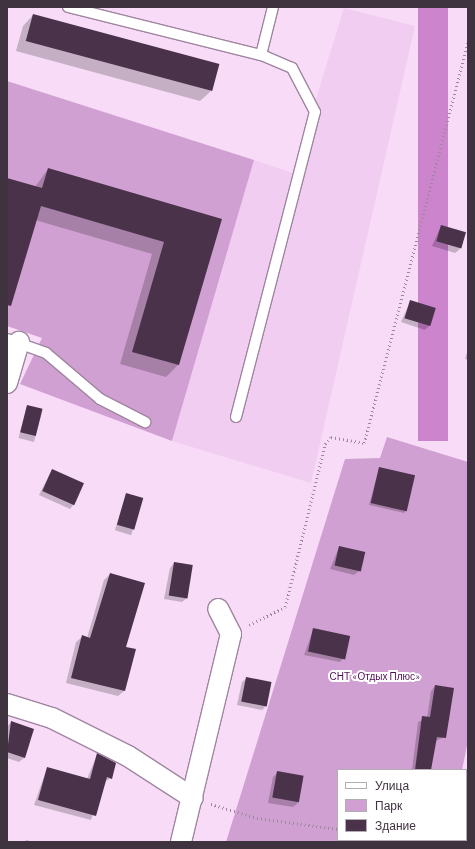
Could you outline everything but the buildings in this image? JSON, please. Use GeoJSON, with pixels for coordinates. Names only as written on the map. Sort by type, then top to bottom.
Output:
{"type":"FeatureCollection","features":[{"type":"Feature","properties":{"kind":"street"},"geometry":{"type":"LineString","coordinates":[[7,383],[13,341]]}},
{"type":"Feature","properties":{"kind":"street"},"geometry":{"type":"LineString","coordinates":[[180,842],[193,798],[231,634],[218,609]]}},
{"type":"Feature","properties":{"kind":"street"},"geometry":{"type":"LineString","coordinates":[[7,704],[52,718],[128,756],[193,798]]}},
{"type":"Feature","properties":{"kind":"lane"},"geometry":{"type":"LineString","coordinates":[[68,7],[261,55],[292,68],[315,112],[236,417]]}},
{"type":"Feature","properties":{"kind":"lane"},"geometry":{"type":"LineString","coordinates":[[261,55],[273,7]]}},
{"type":"Feature","properties":{"kind":"lane"},"geometry":{"type":"LineString","coordinates":[[13,341],[46,353],[100,399],[145,422]]}},
{"type":"Feature","properties":{"kind":"path"},"geometry":{"type":"LineString","coordinates":[[231,634],[285,607],[325,444],[331,437],[359,444],[364,443],[468,40]]}},
{"type":"Feature","properties":{"kind":"path"},"geometry":{"type":"LineString","coordinates":[[193,798],[257,818],[337,829]]}},
{"type":"Feature","properties":{"kind":"shaded area"},"geometry":{"type":"Polygon","coordinates":[[[418,7],[448,7],[448,441],[418,441],[418,7]]]}},
{"type":"Feature","properties":{"kind":"shaded area"},"geometry":{"type":"Polygon","coordinates":[[[344,8],[415,26],[311,483],[172,441],[254,160],[293,173],[344,8]]]}},
{"type":"Feature","properties":{"kind":"green space"},"geometry":{"type":"Polygon","coordinates":[[[7,81],[254,160],[172,441],[20,384],[42,338],[7,326],[7,81]]]}},
{"type":"Feature","properties":{"kind":"green space","name":"СНТ «Отдых Плюс»"},"geometry":{"type":"Polygon","coordinates":[[[387,437],[468,462],[468,741],[462,769],[337,769],[337,841],[447,842],[226,842],[345,459],[380,458],[387,437]]]}}]}
